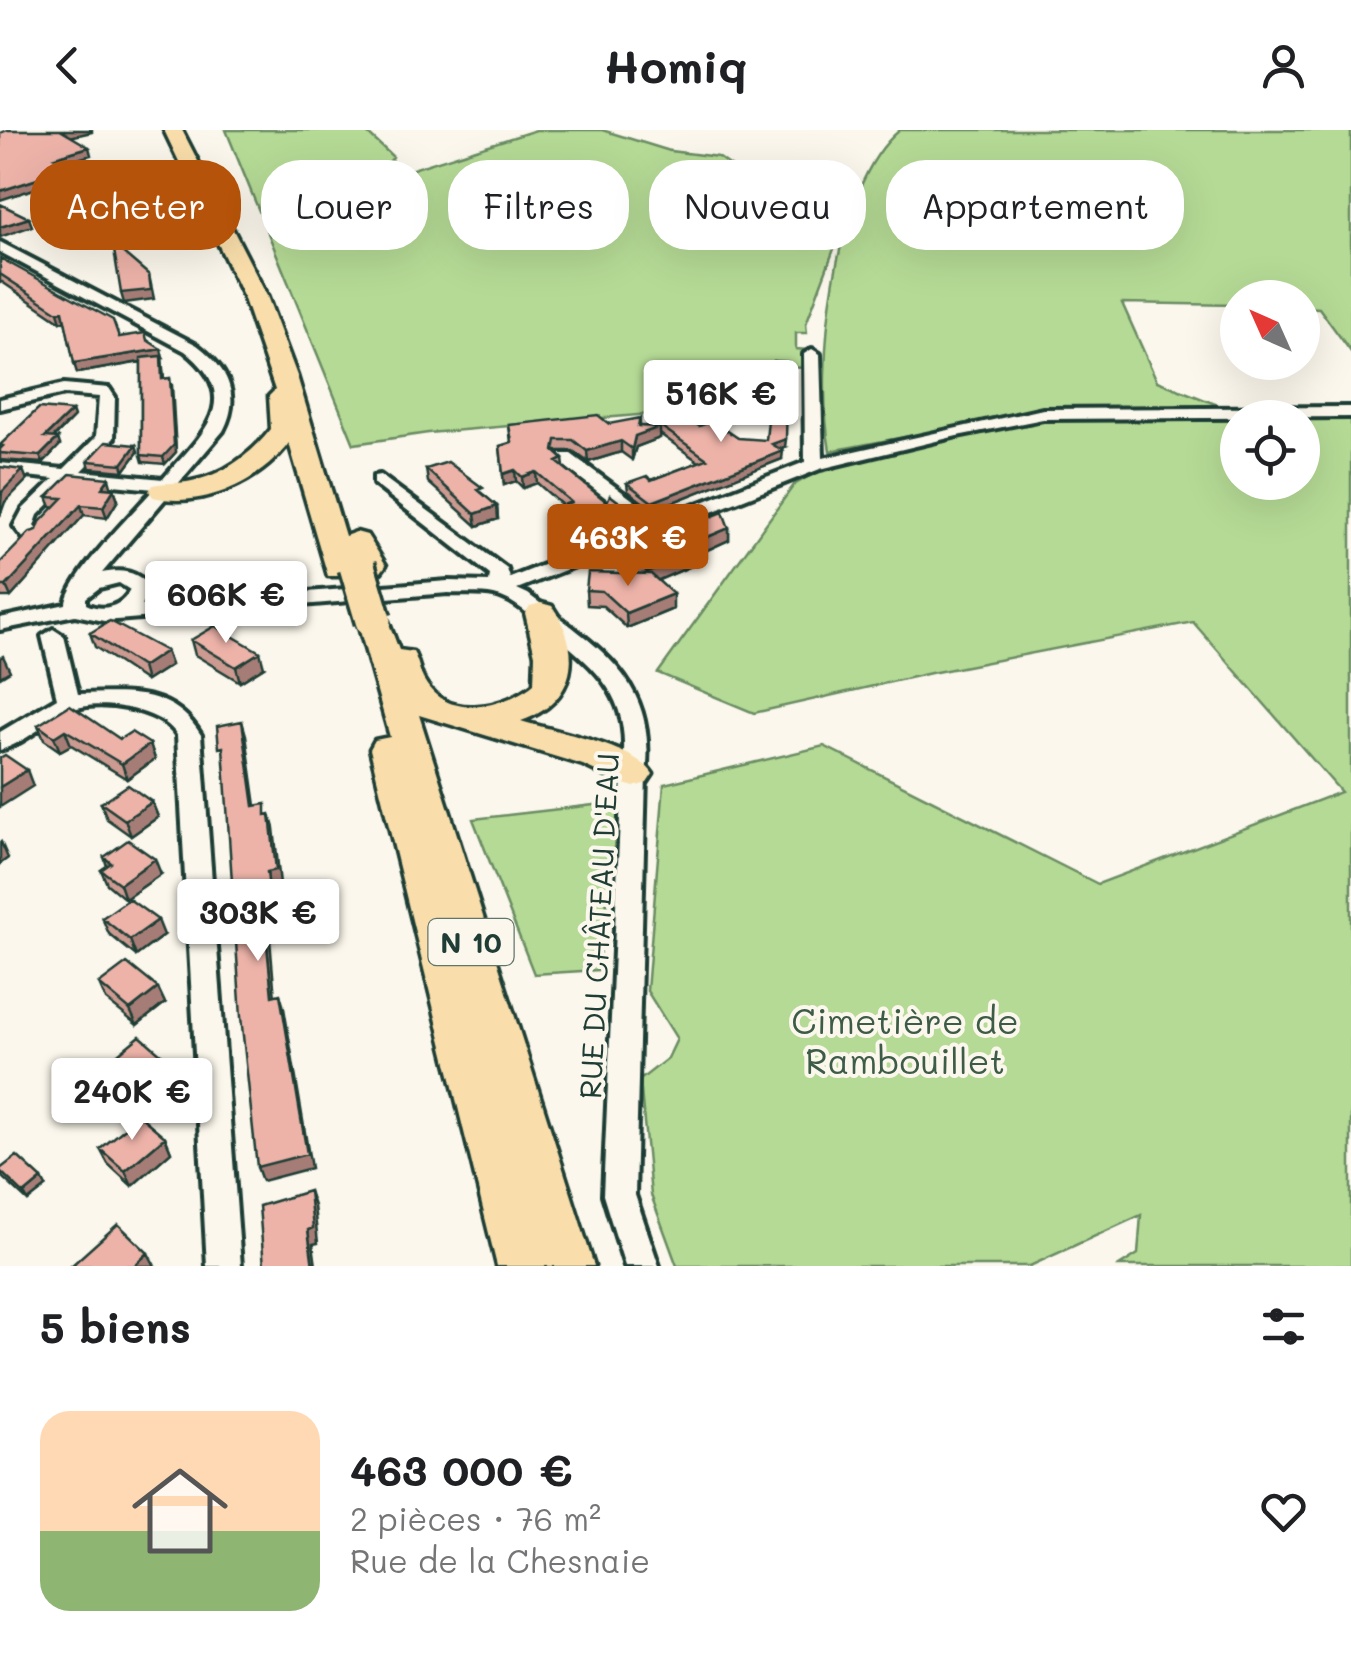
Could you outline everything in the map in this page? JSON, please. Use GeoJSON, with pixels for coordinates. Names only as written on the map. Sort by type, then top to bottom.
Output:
{"type":"FeatureCollection","features":[{"type":"Feature","properties":{"kind":"main road","name":"N 10"},"geometry":{"type":"LineString","coordinates":[[173,130],[255,296],[356,560]]}},
{"type":"Feature","properties":{"kind":"main road","name":"N 10"},"geometry":{"type":"LineString","coordinates":[[190,130],[272,286],[300,354],[371,619],[523,1266]]}},
{"type":"Feature","properties":{"kind":"main road"},"geometry":{"type":"LineString","coordinates":[[165,488],[190,490],[213,484],[250,465],[279,439],[286,420],[277,376],[280,366]]}},
{"type":"Feature","properties":{"kind":"main road"},"geometry":{"type":"LineString","coordinates":[[472,718],[503,716],[522,709],[549,690],[553,678],[551,650],[541,613]]}},
{"type":"Feature","properties":{"kind":"main road","name":"N 10"},"geometry":{"type":"LineString","coordinates":[[371,619],[568,1266]]}},
{"type":"Feature","properties":{"kind":"main road"},"geometry":{"type":"LineString","coordinates":[[371,619],[408,685],[444,713],[596,756],[634,774]]}},
{"type":"Feature","properties":{"kind":"street"},"geometry":{"type":"LineString","coordinates":[[0,246],[190,348],[212,365],[225,388],[222,420],[124,540],[87,578],[86,604]]}},
{"type":"Feature","properties":{"kind":"street"},"geometry":{"type":"LineString","coordinates":[[812,354],[814,465]]}},
{"type":"Feature","properties":{"kind":"street"},"geometry":{"type":"LineString","coordinates":[[0,404],[64,389],[103,392],[107,397],[104,438],[30,512],[24,526],[31,535]]}},
{"type":"Feature","properties":{"kind":"street"},"geometry":{"type":"LineString","coordinates":[[0,624],[86,604],[191,605],[448,587],[499,589],[814,465],[1043,414],[1351,412]]}},
{"type":"Feature","properties":{"kind":"street"},"geometry":{"type":"LineString","coordinates":[[565,458],[658,528]]}},
{"type":"Feature","properties":{"kind":"street"},"geometry":{"type":"LineString","coordinates":[[0,468],[165,488]]}},
{"type":"Feature","properties":{"kind":"street"},"geometry":{"type":"LineString","coordinates":[[380,480],[500,574],[499,589]]}},
{"type":"Feature","properties":{"kind":"street"},"geometry":{"type":"LineString","coordinates":[[86,604],[126,608],[138,598],[124,540]]}},
{"type":"Feature","properties":{"kind":"street"},"geometry":{"type":"LineString","coordinates":[[56,645],[106,578],[136,581],[191,605]]}},
{"type":"Feature","properties":{"kind":"street","name":"RUE DU CHÂTEAU D'EAU"},"geometry":{"type":"LineString","coordinates":[[499,589],[574,637],[622,687],[639,738],[634,774],[619,1195],[642,1266]]}},
{"type":"Feature","properties":{"kind":"street"},"geometry":{"type":"LineString","coordinates":[[23,621],[56,645],[69,700]]}},
{"type":"Feature","properties":{"kind":"street"},"geometry":{"type":"LineString","coordinates":[[0,742],[69,700],[158,706],[179,716],[188,735],[224,1266]]}},
{"type":"Feature","properties":{"kind":"green space"},"geometry":{"type":"Polygon","coordinates":[[[226,130],[364,130],[393,157],[261,160],[261,216],[226,130]]]}},
{"type":"Feature","properties":{"kind":"green space"},"geometry":{"type":"Polygon","coordinates":[[[536,130],[602,130],[670,151],[722,160],[649,160],[649,250],[834,250],[806,324],[807,333],[796,333],[796,349],[807,350],[809,367],[711,373],[725,403],[720,408],[428,433],[354,444],[275,250],[428,250],[428,164],[536,130]]]}},
{"type":"Feature","properties":{"kind":"green space","name":"Cimetière de Rambouillet"},"geometry":{"type":"Polygon","coordinates":[[[900,130],[1351,130],[1351,352],[1320,309],[1320,280],[1220,280],[1220,305],[1122,303],[1157,381],[1220,406],[1220,500],[1320,500],[1320,410],[1351,410],[1351,1266],[1119,1266],[1138,1254],[1141,1215],[1030,1266],[677,1266],[651,1195],[640,1080],[668,1058],[677,1039],[647,991],[664,784],[824,746],[1098,884],[1341,792],[1193,622],[931,673],[754,713],[658,673],[794,485],[820,470],[1042,411],[830,451],[825,374],[834,280],[841,250],[866,250],[866,177],[877,156],[900,130]]]}},
{"type":"Feature","properties":{"kind":"green space"},"geometry":{"type":"Polygon","coordinates":[[[620,802],[598,970],[534,974],[473,819],[620,802]]]}},
{"type":"Feature","properties":{"kind":"building"},"geometry":{"type":"Polygon","coordinates":[[[65,130],[62,131],[89,147],[55,157],[63,160],[30,160],[30,181],[0,191],[0,133],[65,130]]]}},
{"type":"Feature","properties":{"kind":"building"},"geometry":{"type":"Polygon","coordinates":[[[0,204],[29,218],[0,227],[0,204]]]}},
{"type":"Feature","properties":{"kind":"building"},"geometry":{"type":"Polygon","coordinates":[[[114,250],[120,250],[149,275],[151,290],[121,293],[114,250]]]}},
{"type":"Feature","properties":{"kind":"building"},"geometry":{"type":"Polygon","coordinates":[[[0,258],[113,320],[119,337],[145,333],[147,340],[161,349],[74,363],[63,311],[58,312],[0,274],[0,258]]]}},
{"type":"Feature","properties":{"kind":"building"},"geometry":{"type":"Polygon","coordinates":[[[161,356],[162,379],[170,378],[174,445],[163,457],[141,455],[141,358],[161,356]]]}},
{"type":"Feature","properties":{"kind":"building"},"geometry":{"type":"Polygon","coordinates":[[[774,361],[788,362],[786,439],[772,444],[783,451],[652,502],[627,483],[647,476],[651,480],[707,459],[659,425],[685,416],[699,426],[713,421],[738,438],[766,440],[774,361]]]}},
{"type":"Feature","properties":{"kind":"building"},"geometry":{"type":"Polygon","coordinates":[[[39,408],[72,411],[45,437],[58,438],[40,456],[0,453],[0,445],[39,408]]]}},
{"type":"Feature","properties":{"kind":"building"},"geometry":{"type":"Polygon","coordinates":[[[598,415],[609,424],[640,418],[638,426],[660,427],[635,436],[632,449],[621,441],[587,451],[573,440],[556,440],[554,451],[563,459],[557,462],[607,502],[610,495],[627,508],[569,530],[548,511],[571,502],[536,472],[522,477],[515,470],[503,474],[500,446],[512,442],[509,425],[598,415]]]}},
{"type":"Feature","properties":{"kind":"building"},"geometry":{"type":"Polygon","coordinates":[[[106,442],[136,445],[122,464],[88,461],[106,442]]]}},
{"type":"Feature","properties":{"kind":"building"},"geometry":{"type":"Polygon","coordinates":[[[448,462],[483,488],[478,490],[497,506],[475,514],[426,469],[448,462]]]}},
{"type":"Feature","properties":{"kind":"building"},"geometry":{"type":"Polygon","coordinates":[[[0,467],[23,470],[0,496],[0,467]]]}},
{"type":"Feature","properties":{"kind":"building"},"geometry":{"type":"Polygon","coordinates":[[[70,474],[109,478],[102,488],[114,489],[103,507],[81,505],[6,586],[0,586],[0,563],[30,532],[37,530],[63,498],[47,497],[70,474]]]}},
{"type":"Feature","properties":{"kind":"building"},"geometry":{"type":"Polygon","coordinates":[[[723,512],[729,528],[686,546],[694,553],[647,572],[625,551],[723,512]]]}},
{"type":"Feature","properties":{"kind":"building"},"geometry":{"type":"Polygon","coordinates":[[[588,572],[651,574],[673,594],[626,613],[602,591],[586,590],[588,572]]]}},
{"type":"Feature","properties":{"kind":"building"},"geometry":{"type":"Polygon","coordinates":[[[110,621],[166,651],[142,667],[90,633],[110,621]]]}},
{"type":"Feature","properties":{"kind":"building"},"geometry":{"type":"Polygon","coordinates":[[[215,626],[260,652],[236,667],[191,640],[215,626]]]}},
{"type":"Feature","properties":{"kind":"building"},"geometry":{"type":"Polygon","coordinates":[[[70,705],[120,739],[131,732],[150,744],[122,764],[65,730],[54,737],[38,725],[70,705]]]}},
{"type":"Feature","properties":{"kind":"building"},"geometry":{"type":"Polygon","coordinates":[[[242,721],[254,806],[266,804],[266,815],[270,814],[276,870],[267,872],[273,923],[265,925],[272,996],[280,994],[307,1154],[257,1167],[241,1017],[223,747],[219,748],[217,726],[242,721]]]}},
{"type":"Feature","properties":{"kind":"building"},"geometry":{"type":"Polygon","coordinates":[[[5,755],[27,770],[0,787],[0,758],[5,755]]]}},
{"type":"Feature","properties":{"kind":"building"},"geometry":{"type":"Polygon","coordinates":[[[128,785],[152,802],[125,820],[101,803],[128,785]]]}},
{"type":"Feature","properties":{"kind":"building"},"geometry":{"type":"Polygon","coordinates":[[[128,840],[155,859],[120,884],[101,870],[111,863],[104,857],[128,840]]]}},
{"type":"Feature","properties":{"kind":"building"},"geometry":{"type":"Polygon","coordinates":[[[129,899],[158,920],[130,940],[102,918],[129,899]]]}},
{"type":"Feature","properties":{"kind":"building"},"geometry":{"type":"Polygon","coordinates":[[[127,963],[158,988],[130,1010],[99,984],[127,963]]]}},
{"type":"Feature","properties":{"kind":"building"},"geometry":{"type":"Polygon","coordinates":[[[140,1036],[162,1055],[125,1086],[102,1067],[140,1036]]]}},
{"type":"Feature","properties":{"kind":"building"},"geometry":{"type":"Polygon","coordinates":[[[140,1116],[165,1137],[125,1171],[100,1149],[140,1116]]]}},
{"type":"Feature","properties":{"kind":"building"},"geometry":{"type":"Polygon","coordinates":[[[17,1156],[42,1179],[24,1194],[0,1171],[17,1156]]]}},
{"type":"Feature","properties":{"kind":"building"},"geometry":{"type":"Polygon","coordinates":[[[309,1191],[313,1228],[308,1230],[313,1266],[264,1266],[259,1206],[309,1191]]]}},
{"type":"Feature","properties":{"kind":"building"},"geometry":{"type":"Polygon","coordinates":[[[118,1224],[148,1253],[134,1266],[71,1266],[118,1224]]]}}]}
